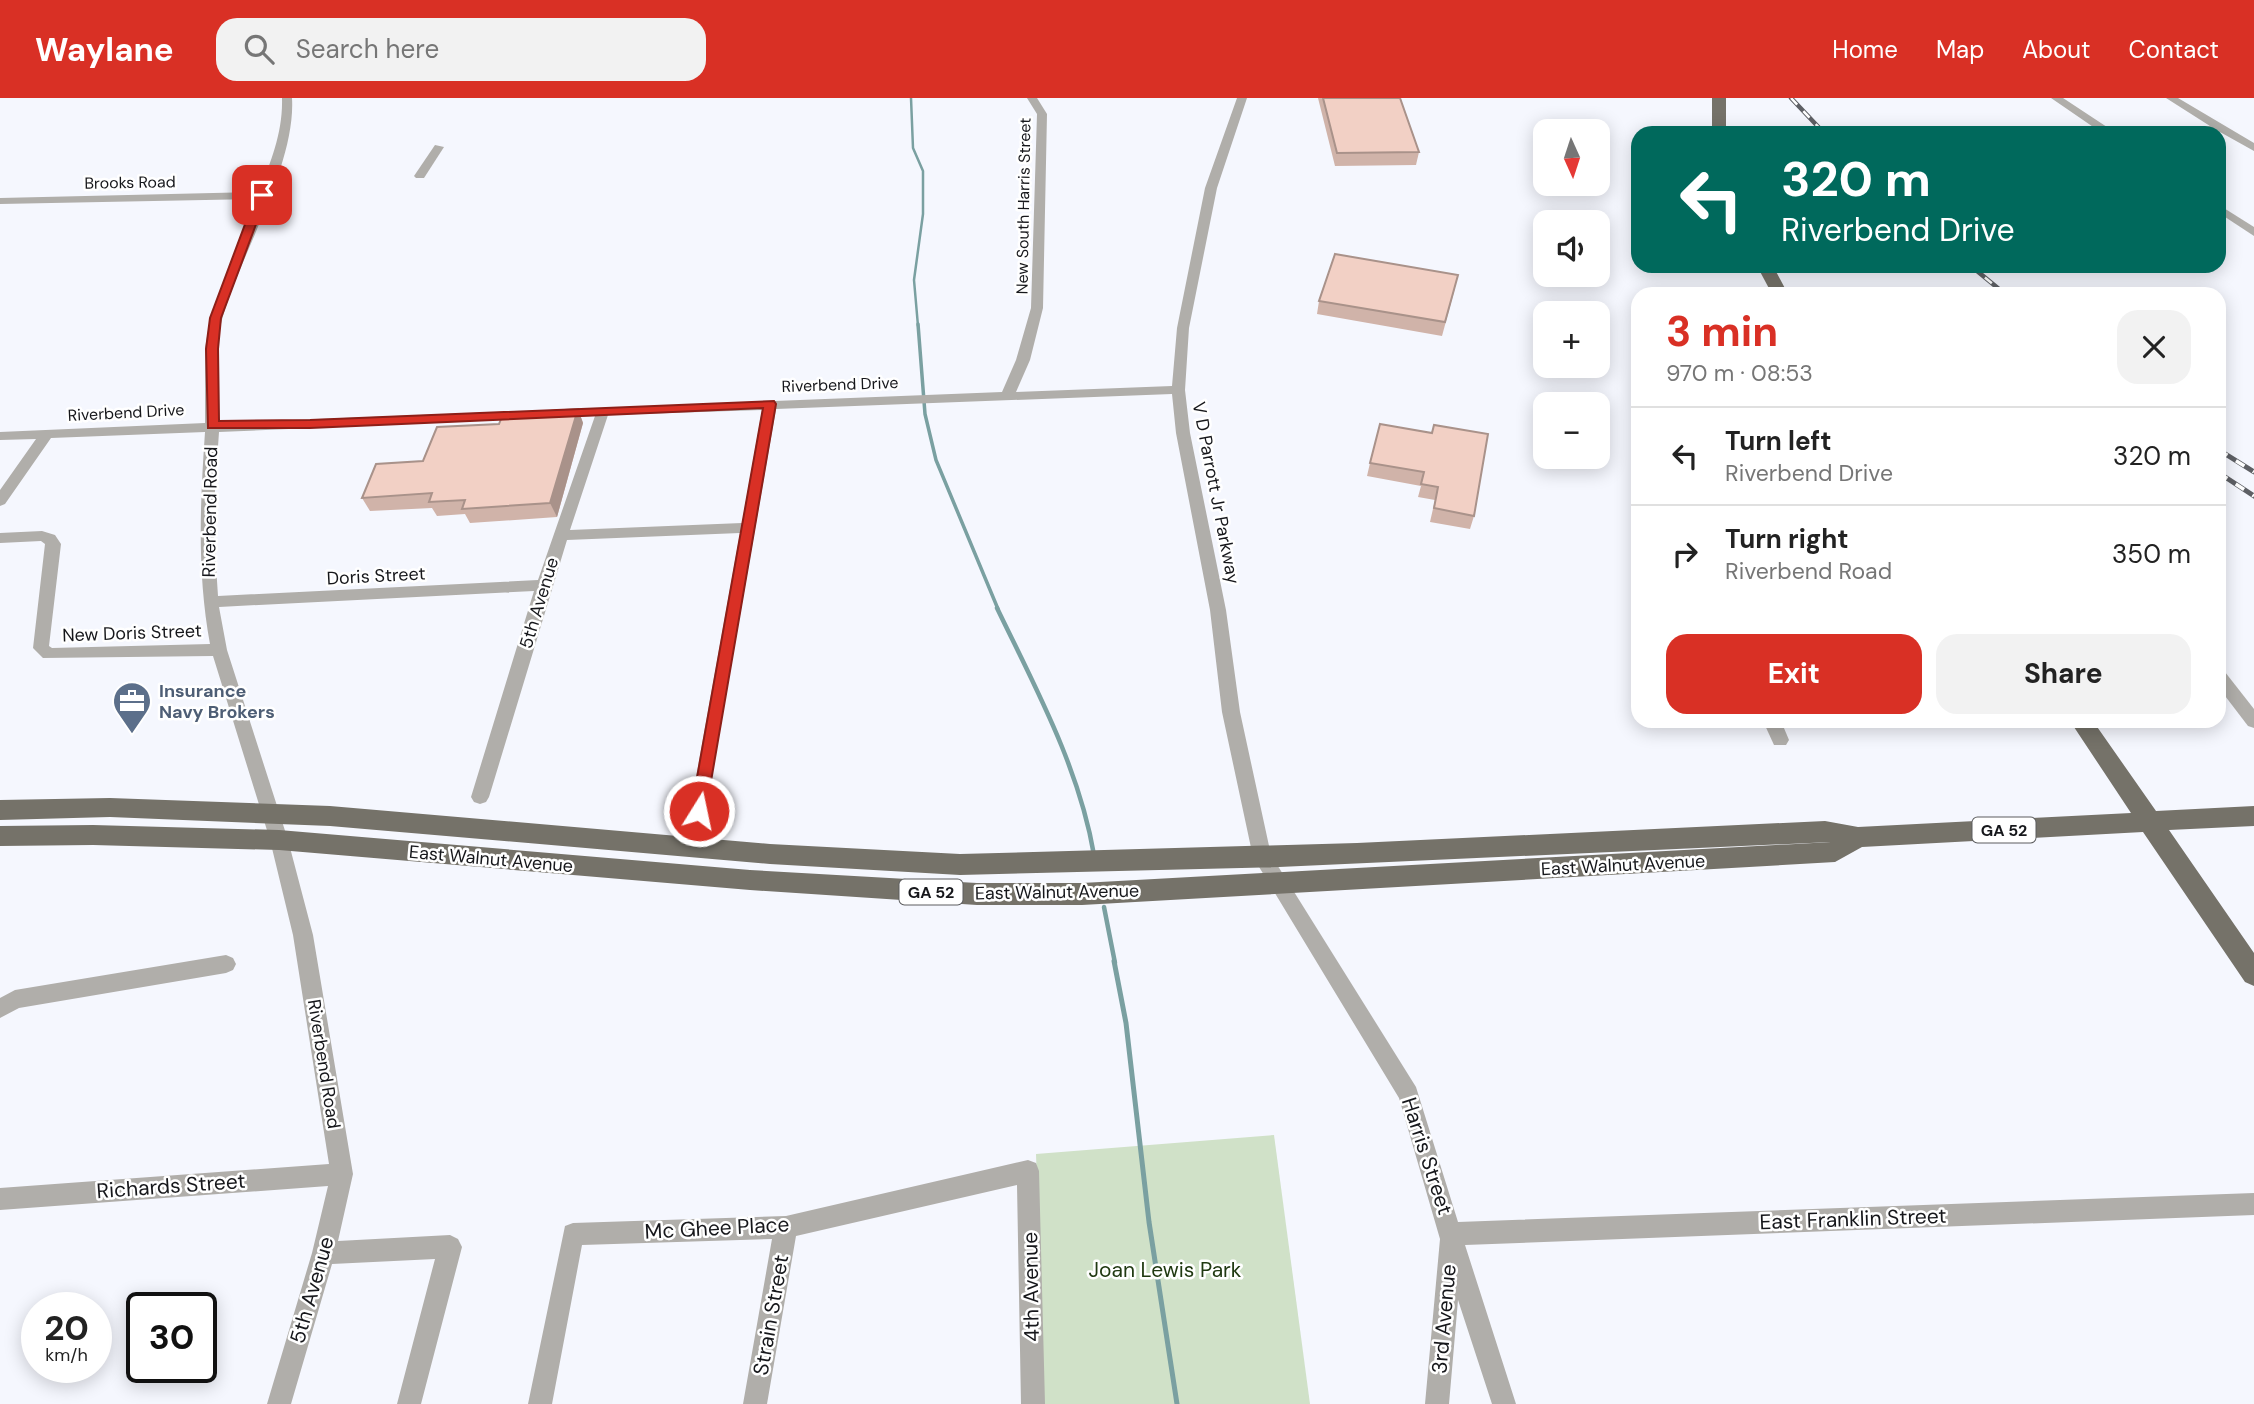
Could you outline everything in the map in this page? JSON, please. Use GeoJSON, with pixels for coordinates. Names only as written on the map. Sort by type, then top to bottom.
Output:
{"type":"FeatureCollection","features":[{"type":"Feature","properties":{"kind":"main road"},"geometry":{"type":"LineString","coordinates":[[1718,98],[1719,126]]}},
{"type":"Feature","properties":{"kind":"main road"},"geometry":{"type":"LineString","coordinates":[[2086,728],[2254,974]]}},
{"type":"Feature","properties":{"kind":"main road","name":"East Walnut Avenue"},"geometry":{"type":"LineString","coordinates":[[0,810],[80,806],[268,812],[881,862],[1035,864],[1262,858],[1825,831],[1858,837],[2254,816]]}},
{"type":"Feature","properties":{"kind":"main road","name":"East Walnut Avenue"},"geometry":{"type":"LineString","coordinates":[[0,836],[93,835],[279,840],[894,891],[1082,894],[1835,852],[1858,837]]}},
{"type":"Feature","properties":{"kind":"street","name":"Riverbend Road"},"geometry":{"type":"LineString","coordinates":[[287,98],[288,118],[280,152],[216,318],[212,349],[212,425],[206,520],[210,602],[219,650],[279,840],[303,934],[342,1174]]}},
{"type":"Feature","properties":{"kind":"street","name":"New South Harris Street"},"geometry":{"type":"LineString","coordinates":[[1008,395],[1023,360],[1038,308],[1042,114],[1032,98]]}},
{"type":"Feature","properties":{"kind":"street","name":"V D Parrott Jr Parkway"},"geometry":{"type":"LineString","coordinates":[[1242,98],[1211,188],[1183,328],[1178,390],[1183,433],[1218,610],[1231,712],[1262,858]]}},
{"type":"Feature","properties":{"kind":"street"},"geometry":{"type":"LineString","coordinates":[[2056,98],[2099,126]]}},
{"type":"Feature","properties":{"kind":"street"},"geometry":{"type":"LineString","coordinates":[[2171,98],[2216,126]]}},
{"type":"Feature","properties":{"kind":"street"},"geometry":{"type":"LineString","coordinates":[[2226,132],[2254,148]]}},
{"type":"Feature","properties":{"kind":"street"},"geometry":{"type":"LineString","coordinates":[[420,176],[439,147]]}},
{"type":"Feature","properties":{"kind":"street","name":"Brooks Road"},"geometry":{"type":"LineString","coordinates":[[0,201],[262,195]]}},
{"type":"Feature","properties":{"kind":"street"},"geometry":{"type":"LineString","coordinates":[[2226,213],[2254,232]]}},
{"type":"Feature","properties":{"kind":"street","name":"Riverbend Drive"},"geometry":{"type":"LineString","coordinates":[[0,436],[212,425],[310,424],[1178,390]]}},
{"type":"Feature","properties":{"kind":"street"},"geometry":{"type":"LineString","coordinates":[[699,811],[770,404]]}},
{"type":"Feature","properties":{"kind":"street","name":"5th Avenue"},"geometry":{"type":"LineString","coordinates":[[480,797],[544,586],[603,411]]}},
{"type":"Feature","properties":{"kind":"street"},"geometry":{"type":"LineString","coordinates":[[0,501],[47,434]]}},
{"type":"Feature","properties":{"kind":"street"},"geometry":{"type":"LineString","coordinates":[[561,535],[749,528]]}},
{"type":"Feature","properties":{"kind":"street","name":"New Doris Street"},"geometry":{"type":"LineString","coordinates":[[0,538],[42,537],[50,539],[53,544],[41,648],[49,654],[219,650]]}},
{"type":"Feature","properties":{"kind":"street","name":"Doris Street"},"geometry":{"type":"LineString","coordinates":[[210,602],[544,586]]}},
{"type":"Feature","properties":{"kind":"street"},"geometry":{"type":"LineString","coordinates":[[2226,685],[2254,720]]}},
{"type":"Feature","properties":{"kind":"street"},"geometry":{"type":"LineString","coordinates":[[1775,728],[1780,740]]}},
{"type":"Feature","properties":{"kind":"street","name":"Harris Street"},"geometry":{"type":"LineString","coordinates":[[1262,858],[1408,1094],[1484,1348],[1504,1404]]}},
{"type":"Feature","properties":{"kind":"street"},"geometry":{"type":"LineString","coordinates":[[5,1003],[226,964]]}},
{"type":"Feature","properties":{"kind":"street","name":"Mc Ghee Place"},"geometry":{"type":"LineString","coordinates":[[540,1404],[573,1234],[786,1227],[1028,1171]]}},
{"type":"Feature","properties":{"kind":"street","name":"4th Avenue"},"geometry":{"type":"LineString","coordinates":[[1028,1171],[1034,1404]]}},
{"type":"Feature","properties":{"kind":"street","name":"5th Avenue"},"geometry":{"type":"LineString","coordinates":[[279,1404],[324,1252],[342,1174]]}},
{"type":"Feature","properties":{"kind":"street","name":"Richards Street"},"geometry":{"type":"LineString","coordinates":[[0,1199],[342,1174]]}},
{"type":"Feature","properties":{"kind":"street","name":"East Franklin Street"},"geometry":{"type":"LineString","coordinates":[[1452,1234],[2254,1204]]}},
{"type":"Feature","properties":{"kind":"street","name":"Strain Street"},"geometry":{"type":"LineString","coordinates":[[755,1404],[786,1227]]}},
{"type":"Feature","properties":{"kind":"street","name":"3rd Avenue"},"geometry":{"type":"LineString","coordinates":[[1437,1404],[1452,1234]]}},
{"type":"Feature","properties":{"kind":"street"},"geometry":{"type":"LineString","coordinates":[[324,1252],[450,1247],[409,1404]]}},
{"type":"Feature","properties":{"kind":"green space","name":"Joan Lewis Park"},"geometry":{"type":"Polygon","coordinates":[[[1274,1135],[1310,1404],[1044,1404],[1036,1154],[1274,1135]]]}},
{"type":"Feature","properties":{"kind":"building"},"geometry":{"type":"Polygon","coordinates":[[[1323,98],[1400,98],[1419,152],[1337,153],[1323,98]]]}},
{"type":"Feature","properties":{"kind":"building"},"geometry":{"type":"Polygon","coordinates":[[[1335,254],[1458,275],[1445,322],[1319,301],[1335,254]]]}},
{"type":"Feature","properties":{"kind":"building"},"geometry":{"type":"Polygon","coordinates":[[[578,409],[550,503],[462,509],[465,500],[429,502],[432,493],[362,498],[376,464],[423,461],[437,427],[499,424],[503,414],[578,409]]]}},
{"type":"Feature","properties":{"kind":"building"},"geometry":{"type":"Polygon","coordinates":[[[1380,424],[1432,433],[1434,425],[1488,434],[1474,516],[1434,508],[1438,487],[1421,484],[1424,472],[1370,463],[1380,424]]]}},
{"type":"Feature","properties":{"kind":"waterway"},"geometry":{"type":"LineString","coordinates":[[911,98],[913,148],[923,171],[923,214],[914,280],[918,326]]}},
{"type":"Feature","properties":{"kind":"waterway"},"geometry":{"type":"LineString","coordinates":[[918,324],[925,414],[936,460],[998,609]]}},
{"type":"Feature","properties":{"kind":"waterway"},"geometry":{"type":"LineString","coordinates":[[997,608],[1067,759],[1078,790],[1094,855]]}},
{"type":"Feature","properties":{"kind":"waterway"},"geometry":{"type":"LineString","coordinates":[[1104,907],[1115,963]]}},
{"type":"Feature","properties":{"kind":"waterway"},"geometry":{"type":"LineString","coordinates":[[1114,961],[1126,1023],[1149,1222],[1177,1404]]}},
{"type":"Feature","properties":{"kind":"railway"},"geometry":{"type":"LineString","coordinates":[[1791,98],[1817,126]]}},
{"type":"Feature","properties":{"kind":"railway"},"geometry":{"type":"LineString","coordinates":[[1980,273],[1996,287]]}},
{"type":"Feature","properties":{"kind":"railway"},"geometry":{"type":"LineString","coordinates":[[2226,454],[2254,472]]}},
{"type":"Feature","properties":{"kind":"railway"},"geometry":{"type":"LineString","coordinates":[[2226,478],[2254,496]]}},
{"type":"Feature","properties":{"kind":"place","name":"Insurance Navy Brokers"},"geometry":{"type":"Point","coordinates":[132,735]}},
{"type":"Feature","properties":{"kind":"route"},"geometry":{"type":"LineString","coordinates":[[262,195],[216,318],[212,349],[212,425],[310,424],[770,404],[699,811]]}}]}
